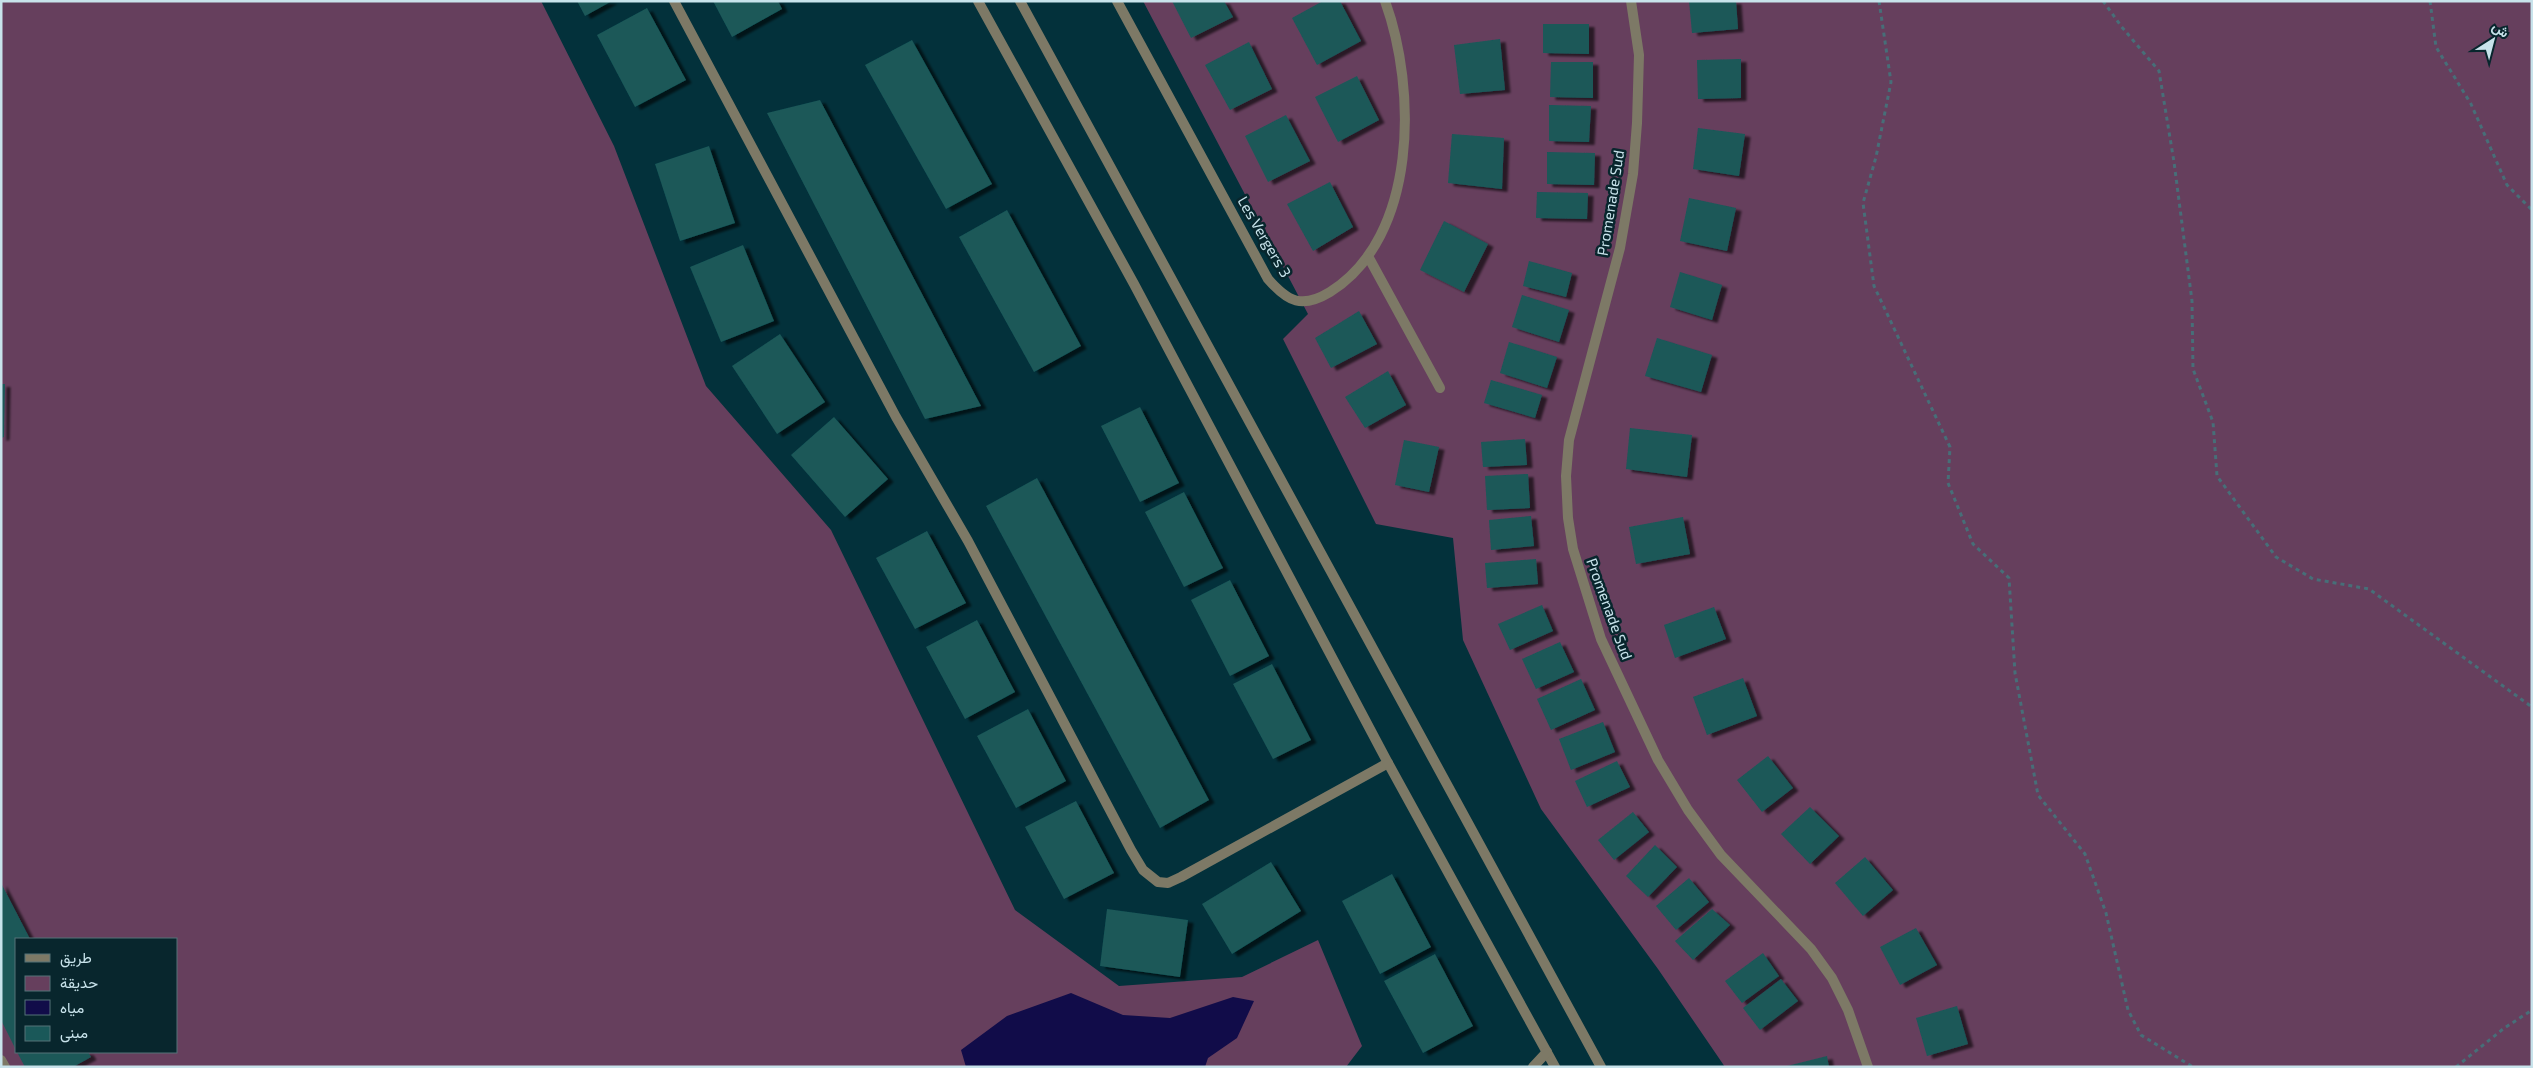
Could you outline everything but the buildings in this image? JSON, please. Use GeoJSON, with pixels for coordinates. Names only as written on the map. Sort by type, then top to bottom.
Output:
{"type":"FeatureCollection","features":[{"type":"Feature","properties":{"kind":"street"},"geometry":{"type":"LineString","coordinates":[[674,1],[896,417],[968,541],[1111,814],[1143,870],[1158,882],[1168,883],[1388,763]]}},
{"type":"Feature","properties":{"kind":"street"},"geometry":{"type":"LineString","coordinates":[[978,1],[1134,284],[1388,763],[1555,1067]]}},
{"type":"Feature","properties":{"kind":"street"},"geometry":{"type":"LineString","coordinates":[[1020,1],[1600,1067]]}},
{"type":"Feature","properties":{"kind":"street","name":"Les Vergers 3"},"geometry":{"type":"LineString","coordinates":[[1117,1],[1268,279],[1281,294],[1291,301],[1299,302],[1325,295],[1346,282],[1369,258],[1388,224],[1402,164],[1402,85],[1398,55],[1385,1]]}},
{"type":"Feature","properties":{"kind":"street","name":"Promenade Sud"},"geometry":{"type":"LineString","coordinates":[[1631,1],[1639,55],[1633,174],[1620,248],[1569,440],[1566,476],[1568,518],[1573,549],[1601,639],[1658,760],[1692,817],[1720,855],[1811,948],[1832,978],[1848,1010],[1868,1067]]}},
{"type":"Feature","properties":{"kind":"street"},"geometry":{"type":"LineString","coordinates":[[1369,258],[1440,388]]}},
{"type":"Feature","properties":{"kind":"street"},"geometry":{"type":"LineString","coordinates":[[1533,1067],[1547,1052]]}},
{"type":"Feature","properties":{"kind":"street"},"geometry":{"type":"LineString","coordinates":[[1,1060],[5,1067]]}},
{"type":"Feature","properties":{"kind":"path"},"geometry":{"type":"LineString","coordinates":[[1879,1],[1891,82],[1876,157],[1863,204],[1874,286],[1950,447],[1948,483],[1973,544],[2009,578],[2016,673],[2038,795],[2085,854],[2106,913],[2128,1010],[2141,1035],[2193,1067]]}},
{"type":"Feature","properties":{"kind":"path"},"geometry":{"type":"LineString","coordinates":[[2103,1],[2121,26],[2159,71],[2174,162],[2192,301],[2193,369],[2213,422],[2217,476],[2276,556],[2313,579],[2369,589],[2532,708]]}},
{"type":"Feature","properties":{"kind":"path"},"geometry":{"type":"LineString","coordinates":[[2430,1],[2436,47],[2471,104],[2506,185],[2532,210]]}},
{"type":"Feature","properties":{"kind":"path"},"geometry":{"type":"LineString","coordinates":[[2456,1067],[2532,1010]]}},
{"type":"Feature","properties":{"kind":"green space"},"geometry":{"type":"Polygon","coordinates":[[[1,1],[541,1],[614,146],[706,386],[831,530],[1015,910],[1119,986],[1242,977],[1318,940],[1362,1046],[1346,1067],[1,1067],[1,1]]]}},
{"type":"Feature","properties":{"kind":"green space"},"geometry":{"type":"Polygon","coordinates":[[[1143,1],[2532,1],[2532,1067],[1725,1067],[1658,969],[1541,809],[1463,640],[1453,538],[1376,524],[1283,339],[1308,314],[1143,1]]]}},
{"type":"Feature","properties":{"kind":"water"},"geometry":{"type":"Polygon","coordinates":[[[1071,993],[1123,1015],[1170,1018],[1233,997],[1254,1001],[1237,1038],[1208,1058],[1205,1067],[966,1067],[961,1050],[1007,1016],[1071,993]]]}}]}
